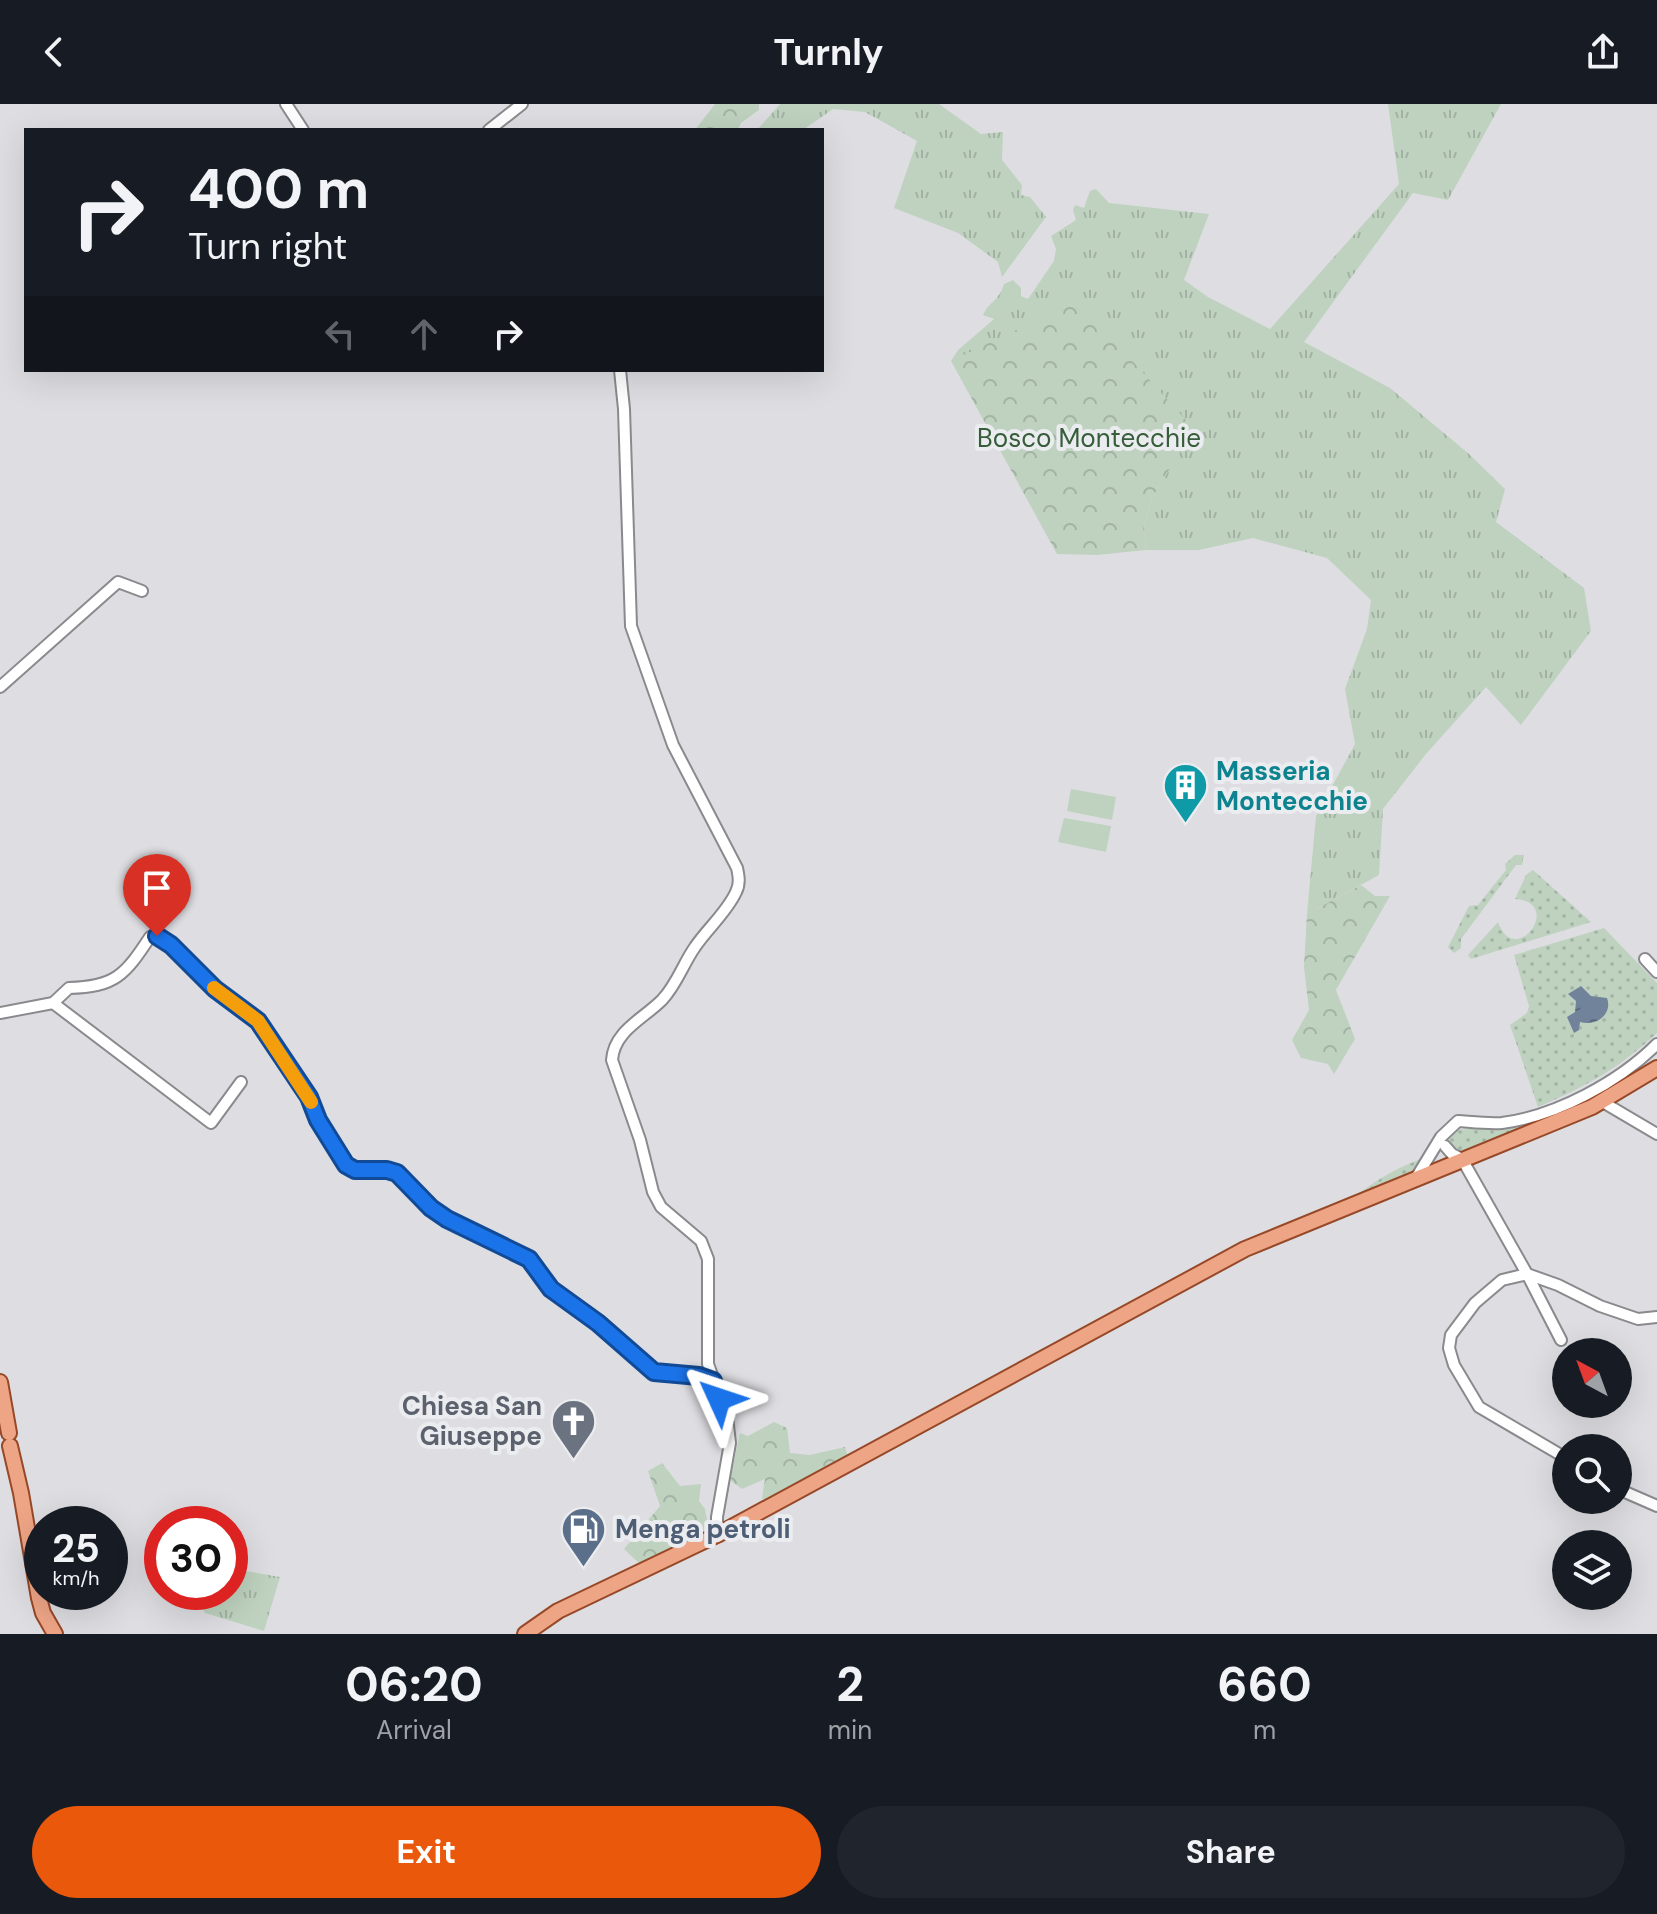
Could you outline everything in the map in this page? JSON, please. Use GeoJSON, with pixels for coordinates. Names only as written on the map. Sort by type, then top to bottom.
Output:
{"type":"FeatureCollection","features":[{"type":"Feature","properties":{"kind":"main road"},"geometry":{"type":"LineString","coordinates":[[525,1634],[558,1611],[717,1535],[1245,1249],[1601,1101],[1657,1068]]}},
{"type":"Feature","properties":{"kind":"main road"},"geometry":{"type":"LineString","coordinates":[[0,1382],[5,1408],[3,1439],[18,1479],[39,1598],[43,1613],[55,1634]]}},
{"type":"Feature","properties":{"kind":"street"},"geometry":{"type":"LineString","coordinates":[[286,104],[302,128]]}},
{"type":"Feature","properties":{"kind":"street"},"geometry":{"type":"LineString","coordinates":[[492,128],[522,104]]}},
{"type":"Feature","properties":{"kind":"street"},"geometry":{"type":"LineString","coordinates":[[620,372],[631,626],[673,745],[737,868],[740,882],[736,894],[694,948],[674,986],[621,1035],[612,1051],[612,1060],[640,1140],[653,1192],[661,1207],[691,1231],[704,1247],[709,1282],[708,1364],[727,1417],[730,1443],[717,1517],[717,1535]]}},
{"type":"Feature","properties":{"kind":"street"},"geometry":{"type":"LineString","coordinates":[[0,687],[118,582],[142,591]]}},
{"type":"Feature","properties":{"kind":"street"},"geometry":{"type":"LineString","coordinates":[[0,1013],[53,1003],[69,988],[95,987],[116,978],[150,937],[157,936],[171,945],[215,989],[258,1021],[309,1097],[318,1120],[346,1165],[355,1170],[397,1173],[431,1208],[447,1219],[529,1259],[551,1289],[598,1323],[654,1372],[699,1376],[713,1381]]}},
{"type":"Feature","properties":{"kind":"street"},"geometry":{"type":"LineString","coordinates":[[1645,959],[1657,972]]}},
{"type":"Feature","properties":{"kind":"street"},"geometry":{"type":"LineString","coordinates":[[53,1003],[211,1123],[241,1082]]}},
{"type":"Feature","properties":{"kind":"street"},"geometry":{"type":"LineString","coordinates":[[1416,1178],[1458,1121],[1502,1123],[1551,1109],[1620,1076],[1657,1044]]}},
{"type":"Feature","properties":{"kind":"street"},"geometry":{"type":"LineString","coordinates":[[1601,1101],[1657,1134]]}},
{"type":"Feature","properties":{"kind":"street"},"geometry":{"type":"LineString","coordinates":[[1443,1139],[1452,1154],[1462,1159],[1560,1338]]}},
{"type":"Feature","properties":{"kind":"street"},"geometry":{"type":"LineString","coordinates":[[1443,1139],[1443,1167]]}},
{"type":"Feature","properties":{"kind":"street"},"geometry":{"type":"LineString","coordinates":[[1433,1152],[1443,1167]]}},
{"type":"Feature","properties":{"kind":"street"},"geometry":{"type":"LineString","coordinates":[[1552,1450],[1479,1407],[1454,1365],[1449,1348],[1451,1335],[1475,1303],[1502,1280],[1527,1274],[1638,1319],[1657,1317]]}},
{"type":"Feature","properties":{"kind":"street"},"geometry":{"type":"LineString","coordinates":[[1632,1495],[1657,1506]]}},
{"type":"Feature","properties":{"kind":"green space"},"geometry":{"type":"Polygon","coordinates":[[[715,104],[759,104],[759,110],[739,128],[697,128],[715,104]]]}},
{"type":"Feature","properties":{"kind":"green space"},"geometry":{"type":"Polygon","coordinates":[[[780,104],[939,104],[981,134],[1003,132],[1002,160],[1022,185],[1021,195],[1030,197],[1046,217],[1002,277],[998,262],[958,233],[894,208],[917,141],[865,112],[833,109],[806,128],[759,128],[780,104]]]}},
{"type":"Feature","properties":{"kind":"green space"},"geometry":{"type":"Polygon","coordinates":[[[1388,104],[1501,104],[1448,200],[1413,193],[1304,342],[1390,388],[1469,454],[1505,489],[1496,522],[1584,588],[1591,631],[1521,725],[1486,687],[1426,754],[1383,809],[1379,875],[1307,914],[1316,816],[1355,744],[1345,689],[1367,629],[1371,600],[1327,558],[1253,538],[1199,550],[1146,550],[1144,526],[1152,498],[1193,429],[951,361],[958,350],[994,319],[983,315],[1004,284],[1013,280],[1021,288],[1021,296],[1028,299],[1054,261],[1056,249],[1051,236],[1076,220],[1075,205],[1084,208],[1090,191],[1096,189],[1109,203],[1209,214],[1184,280],[1208,297],[1270,329],[1399,184],[1388,104]]]}},
{"type":"Feature","properties":{"kind":"green space","name":"Bosco Montecchie"},"geometry":{"type":"Polygon","coordinates":[[[1078,301],[1194,429],[1152,498],[1144,526],[1146,550],[1097,555],[1057,554],[951,361],[1078,301]]]}},
{"type":"Feature","properties":{"kind":"green space"},"geometry":{"type":"Polygon","coordinates":[[[1071,789],[1116,797],[1112,820],[1067,811],[1071,789]]]}},
{"type":"Feature","properties":{"kind":"green space"},"geometry":{"type":"Polygon","coordinates":[[[1064,818],[1111,826],[1106,852],[1058,842],[1064,818]]]}},
{"type":"Feature","properties":{"kind":"green space"},"geometry":{"type":"Polygon","coordinates":[[[1515,855],[1524,855],[1522,865],[1516,865],[1461,939],[1461,948],[1454,953],[1448,947],[1469,906],[1478,905],[1506,870],[1505,864],[1515,855]]]}},
{"type":"Feature","properties":{"kind":"green space"},"geometry":{"type":"Polygon","coordinates":[[[1533,870],[1591,922],[1471,959],[1468,955],[1498,922],[1506,935],[1515,939],[1524,937],[1532,930],[1536,911],[1529,903],[1515,899],[1526,875],[1533,870]]]}},
{"type":"Feature","properties":{"kind":"green space"},"geometry":{"type":"Polygon","coordinates":[[[1361,885],[1375,896],[1390,896],[1336,990],[1355,1039],[1334,1074],[1328,1064],[1301,1058],[1292,1040],[1309,1010],[1304,967],[1307,914],[1361,885]]]}},
{"type":"Feature","properties":{"kind":"green space"},"geometry":{"type":"Polygon","coordinates":[[[1604,928],[1657,983],[1657,1033],[1601,1076],[1538,1107],[1510,1025],[1527,1013],[1529,1006],[1514,955],[1604,928]]]}},
{"type":"Feature","properties":{"kind":"green space"},"geometry":{"type":"Polygon","coordinates":[[[1525,1125],[1462,1152],[1455,1150],[1447,1140],[1453,1130],[1525,1125]]]}},
{"type":"Feature","properties":{"kind":"green space"},"geometry":{"type":"Polygon","coordinates":[[[1429,1156],[1418,1171],[1356,1196],[1391,1173],[1429,1156]]]}},
{"type":"Feature","properties":{"kind":"green space"},"geometry":{"type":"Polygon","coordinates":[[[774,1422],[787,1428],[790,1453],[810,1455],[845,1447],[848,1457],[766,1503],[762,1498],[765,1479],[742,1489],[730,1480],[740,1433],[748,1436],[774,1422]]]}},
{"type":"Feature","properties":{"kind":"green space"},"geometry":{"type":"Polygon","coordinates":[[[662,1463],[680,1486],[701,1484],[699,1501],[705,1509],[709,1530],[706,1535],[641,1565],[624,1549],[660,1506],[648,1471],[662,1463]]]}},
{"type":"Feature","properties":{"kind":"green space"},"geometry":{"type":"Polygon","coordinates":[[[248,1571],[280,1577],[264,1631],[204,1610],[248,1610],[248,1571]]]}},
{"type":"Feature","properties":{"kind":"water"},"geometry":{"type":"Polygon","coordinates":[[[1581,986],[1591,996],[1607,998],[1608,1009],[1597,1021],[1580,1022],[1579,1030],[1574,1033],[1567,1017],[1575,1012],[1576,1001],[1568,994],[1581,986]]]}},
{"type":"Feature","properties":{"kind":"slow traffic"},"geometry":{"type":"LineString","coordinates":[[214,988],[258,1021],[311,1102]]}},
{"type":"Feature","properties":{"kind":"place","name":"Masseria Montecchie"},"geometry":{"type":"Point","coordinates":[1185,825]}},
{"type":"Feature","properties":{"kind":"place","name":"Chiesa San Giuseppe"},"geometry":{"type":"Point","coordinates":[573,1460]}},
{"type":"Feature","properties":{"kind":"place","name":"Menga petroli"},"geometry":{"type":"Point","coordinates":[584,1568]}},
{"type":"Feature","properties":{"kind":"route"},"geometry":{"type":"LineString","coordinates":[[157,936],[171,945],[215,989],[258,1021],[309,1097],[318,1120],[346,1165],[355,1170],[397,1173],[431,1208],[447,1219],[529,1259],[551,1289],[598,1323],[654,1372],[699,1376],[713,1381],[719,1399]]}}]}
